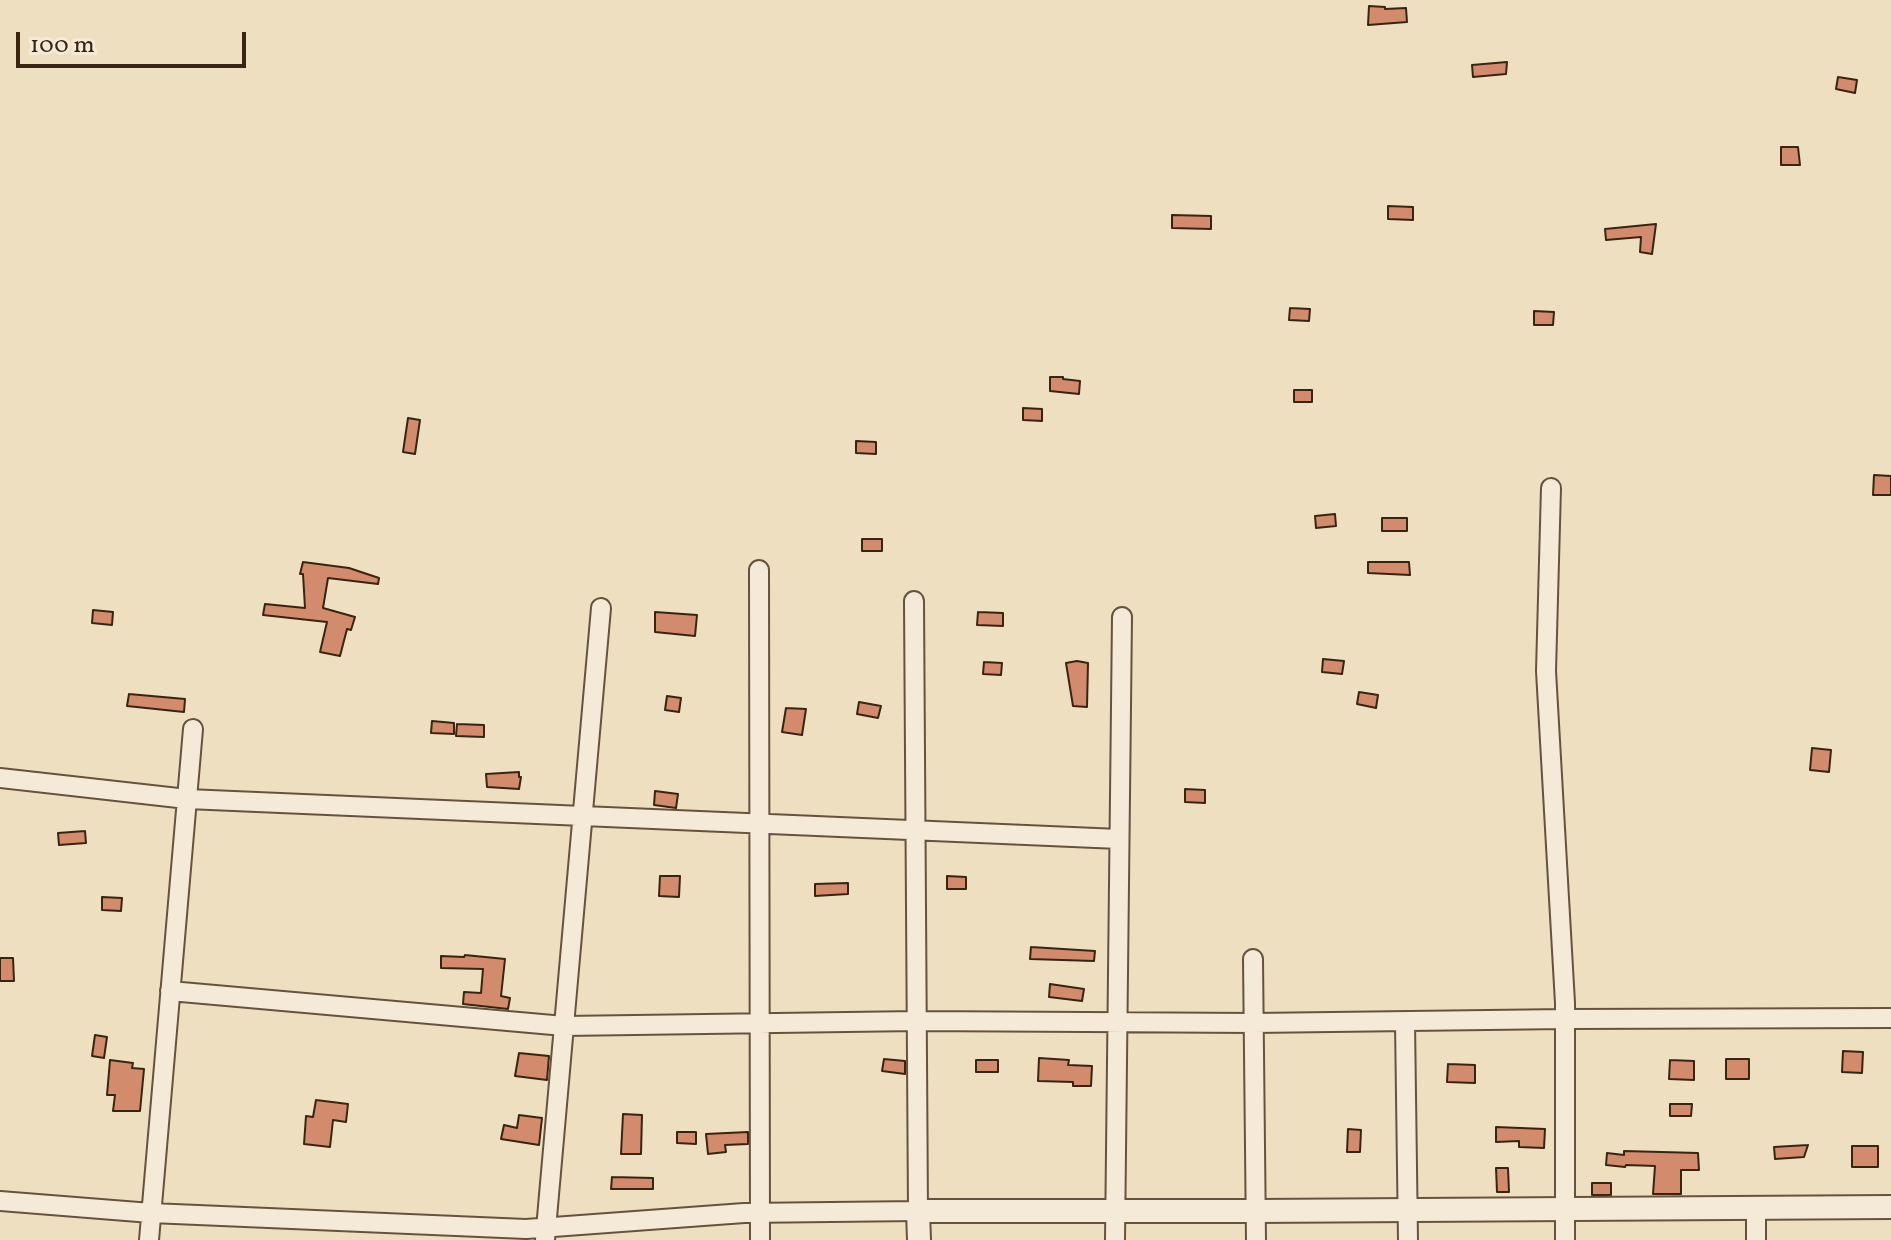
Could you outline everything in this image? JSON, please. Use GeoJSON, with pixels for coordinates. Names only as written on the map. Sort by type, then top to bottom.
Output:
{"type":"FeatureCollection","features":[{"type":"Feature","properties":{"kind":"street"},"geometry":{"type":"LineString","coordinates":[[1551,488],[1546,671],[1565,1019],[1565,1240]]}},
{"type":"Feature","properties":{"kind":"street"},"geometry":{"type":"LineString","coordinates":[[759,570],[760,1240]]}},
{"type":"Feature","properties":{"kind":"street"},"geometry":{"type":"LineString","coordinates":[[914,601],[919,1240]]}},
{"type":"Feature","properties":{"kind":"street"},"geometry":{"type":"LineString","coordinates":[[545,1234],[601,608]]}},
{"type":"Feature","properties":{"kind":"street"},"geometry":{"type":"LineString","coordinates":[[1115,1240],[1122,617]]}},
{"type":"Feature","properties":{"kind":"street"},"geometry":{"type":"LineString","coordinates":[[149,1240],[193,729]]}},
{"type":"Feature","properties":{"kind":"street"},"geometry":{"type":"LineString","coordinates":[[0,778],[187,799],[1119,839]]}},
{"type":"Feature","properties":{"kind":"street"},"geometry":{"type":"LineString","coordinates":[[1253,959],[1256,1240]]}},
{"type":"Feature","properties":{"kind":"street"},"geometry":{"type":"LineString","coordinates":[[170,991],[564,1026],[917,1021],[1254,1023],[1891,1018]]}},
{"type":"Feature","properties":{"kind":"street"},"geometry":{"type":"LineString","coordinates":[[1405,1022],[1408,1240]]}},
{"type":"Feature","properties":{"kind":"street"},"geometry":{"type":"LineString","coordinates":[[0,1201],[151,1213],[526,1229],[545,1234],[759,1213],[1891,1207]]}},
{"type":"Feature","properties":{"kind":"street"},"geometry":{"type":"LineString","coordinates":[[1756,1208],[1756,1240]]}},
{"type":"Feature","properties":{"kind":"building"},"geometry":{"type":"Polygon","coordinates":[[[1369,6],[1406,8],[1407,22],[1368,25],[1369,6]]]}},
{"type":"Feature","properties":{"kind":"building"},"geometry":{"type":"Polygon","coordinates":[[[1507,62],[1506,74],[1473,77],[1472,65],[1507,62]]]}},
{"type":"Feature","properties":{"kind":"building"},"geometry":{"type":"Polygon","coordinates":[[[1838,77],[1857,80],[1855,93],[1836,89],[1838,77]]]}},
{"type":"Feature","properties":{"kind":"building"},"geometry":{"type":"Polygon","coordinates":[[[1781,147],[1798,147],[1800,165],[1781,165],[1781,147]]]}},
{"type":"Feature","properties":{"kind":"building"},"geometry":{"type":"Polygon","coordinates":[[[1388,206],[1413,207],[1413,220],[1388,219],[1388,206]]]}},
{"type":"Feature","properties":{"kind":"building"},"geometry":{"type":"Polygon","coordinates":[[[1172,215],[1211,216],[1211,229],[1172,228],[1172,215]]]}},
{"type":"Feature","properties":{"kind":"building"},"geometry":{"type":"Polygon","coordinates":[[[1656,224],[1652,254],[1640,252],[1641,237],[1606,240],[1605,229],[1656,224]]]}},
{"type":"Feature","properties":{"kind":"building"},"geometry":{"type":"Polygon","coordinates":[[[1290,308],[1310,309],[1309,321],[1289,320],[1290,308]]]}},
{"type":"Feature","properties":{"kind":"building"},"geometry":{"type":"Polygon","coordinates":[[[1534,311],[1554,312],[1553,325],[1534,325],[1534,311]]]}},
{"type":"Feature","properties":{"kind":"building"},"geometry":{"type":"Polygon","coordinates":[[[1050,377],[1080,381],[1079,394],[1050,391],[1050,377]]]}},
{"type":"Feature","properties":{"kind":"building"},"geometry":{"type":"Polygon","coordinates":[[[1294,390],[1312,390],[1312,402],[1294,402],[1294,390]]]}},
{"type":"Feature","properties":{"kind":"building"},"geometry":{"type":"Polygon","coordinates":[[[1023,408],[1042,409],[1042,421],[1023,420],[1023,408]]]}},
{"type":"Feature","properties":{"kind":"building"},"geometry":{"type":"Polygon","coordinates":[[[408,418],[420,420],[415,454],[403,452],[408,418]]]}},
{"type":"Feature","properties":{"kind":"building"},"geometry":{"type":"Polygon","coordinates":[[[856,441],[876,442],[876,454],[856,453],[856,441]]]}},
{"type":"Feature","properties":{"kind":"building"},"geometry":{"type":"Polygon","coordinates":[[[1874,475],[1891,476],[1891,495],[1873,495],[1874,475]]]}},
{"type":"Feature","properties":{"kind":"building"},"geometry":{"type":"Polygon","coordinates":[[[1335,514],[1336,526],[1316,528],[1315,516],[1335,514]]]}},
{"type":"Feature","properties":{"kind":"building"},"geometry":{"type":"Polygon","coordinates":[[[1382,518],[1407,518],[1407,531],[1382,531],[1382,518]]]}},
{"type":"Feature","properties":{"kind":"building"},"geometry":{"type":"Polygon","coordinates":[[[862,539],[882,539],[882,551],[862,551],[862,539]]]}},
{"type":"Feature","properties":{"kind":"building"},"geometry":{"type":"Polygon","coordinates":[[[303,562],[349,568],[379,578],[378,584],[328,578],[323,608],[355,617],[351,630],[347,629],[340,656],[320,652],[327,622],[263,615],[265,604],[305,608],[303,574],[300,574],[303,562]]]}},
{"type":"Feature","properties":{"kind":"building"},"geometry":{"type":"Polygon","coordinates":[[[1368,562],[1409,562],[1410,575],[1368,573],[1368,562]]]}},
{"type":"Feature","properties":{"kind":"building"},"geometry":{"type":"Polygon","coordinates":[[[93,610],[113,612],[112,625],[92,623],[93,610]]]}},
{"type":"Feature","properties":{"kind":"building"},"geometry":{"type":"Polygon","coordinates":[[[655,612],[697,615],[695,636],[655,632],[655,612]]]}},
{"type":"Feature","properties":{"kind":"building"},"geometry":{"type":"Polygon","coordinates":[[[978,612],[1003,613],[1003,626],[977,625],[978,612]]]}},
{"type":"Feature","properties":{"kind":"building"},"geometry":{"type":"Polygon","coordinates":[[[1323,659],[1344,661],[1342,674],[1322,672],[1323,659]]]}},
{"type":"Feature","properties":{"kind":"building"},"geometry":{"type":"Polygon","coordinates":[[[984,662],[1002,663],[1001,675],[983,674],[984,662]]]}},
{"type":"Feature","properties":{"kind":"building"},"geometry":{"type":"Polygon","coordinates":[[[1066,663],[1088,663],[1087,707],[1073,706],[1066,663]]]}},
{"type":"Feature","properties":{"kind":"building"},"geometry":{"type":"Polygon","coordinates":[[[1359,692],[1378,695],[1376,708],[1357,704],[1359,692]]]}},
{"type":"Feature","properties":{"kind":"building"},"geometry":{"type":"Polygon","coordinates":[[[129,694],[185,699],[184,712],[127,706],[129,694]]]}},
{"type":"Feature","properties":{"kind":"building"},"geometry":{"type":"Polygon","coordinates":[[[667,696],[681,698],[679,712],[665,710],[667,696]]]}},
{"type":"Feature","properties":{"kind":"building"},"geometry":{"type":"Polygon","coordinates":[[[859,702],[881,706],[878,718],[857,714],[859,702]]]}},
{"type":"Feature","properties":{"kind":"building"},"geometry":{"type":"Polygon","coordinates":[[[786,708],[806,709],[802,735],[782,732],[786,708]]]}},
{"type":"Feature","properties":{"kind":"building"},"geometry":{"type":"Polygon","coordinates":[[[432,721],[454,723],[454,734],[431,733],[432,721]]]}},
{"type":"Feature","properties":{"kind":"building"},"geometry":{"type":"Polygon","coordinates":[[[457,724],[484,725],[484,737],[456,736],[457,724]]]}},
{"type":"Feature","properties":{"kind":"building"},"geometry":{"type":"Polygon","coordinates":[[[1812,748],[1831,750],[1829,772],[1810,770],[1812,748]]]}},
{"type":"Feature","properties":{"kind":"building"},"geometry":{"type":"Polygon","coordinates":[[[519,772],[519,789],[487,787],[486,774],[519,772]]]}},
{"type":"Feature","properties":{"kind":"building"},"geometry":{"type":"Polygon","coordinates":[[[1185,789],[1205,790],[1205,803],[1185,802],[1185,789]]]}},
{"type":"Feature","properties":{"kind":"building"},"geometry":{"type":"Polygon","coordinates":[[[655,791],[678,794],[676,808],[654,805],[655,791]]]}},
{"type":"Feature","properties":{"kind":"building"},"geometry":{"type":"Polygon","coordinates":[[[85,831],[86,843],[59,845],[58,833],[85,831]]]}},
{"type":"Feature","properties":{"kind":"building"},"geometry":{"type":"Polygon","coordinates":[[[660,876],[680,876],[679,897],[659,896],[660,876]]]}},
{"type":"Feature","properties":{"kind":"building"},"geometry":{"type":"Polygon","coordinates":[[[947,876],[966,877],[966,889],[947,889],[947,876]]]}},
{"type":"Feature","properties":{"kind":"building"},"geometry":{"type":"Polygon","coordinates":[[[848,883],[848,894],[815,896],[815,884],[848,883]]]}},
{"type":"Feature","properties":{"kind":"building"},"geometry":{"type":"Polygon","coordinates":[[[102,897],[122,898],[121,911],[102,910],[102,897]]]}},
{"type":"Feature","properties":{"kind":"building"},"geometry":{"type":"Polygon","coordinates":[[[1031,947],[1095,951],[1094,961],[1030,959],[1031,947]]]}},
{"type":"Feature","properties":{"kind":"building"},"geometry":{"type":"Polygon","coordinates":[[[441,956],[505,959],[501,996],[510,998],[508,1009],[463,1004],[464,992],[481,993],[483,969],[441,968],[441,956]]]}},
{"type":"Feature","properties":{"kind":"building"},"geometry":{"type":"Polygon","coordinates":[[[0,958],[13,958],[14,981],[0,981],[0,958]]]}},
{"type":"Feature","properties":{"kind":"building"},"geometry":{"type":"Polygon","coordinates":[[[1050,984],[1084,989],[1082,1001],[1049,997],[1050,984]]]}},
{"type":"Feature","properties":{"kind":"building"},"geometry":{"type":"Polygon","coordinates":[[[95,1035],[107,1037],[104,1058],[92,1056],[95,1035]]]}},
{"type":"Feature","properties":{"kind":"building"},"geometry":{"type":"Polygon","coordinates":[[[1843,1051],[1863,1052],[1862,1073],[1842,1072],[1843,1051]]]}},
{"type":"Feature","properties":{"kind":"building"},"geometry":{"type":"Polygon","coordinates":[[[519,1053],[549,1056],[547,1080],[515,1076],[519,1053]]]}},
{"type":"Feature","properties":{"kind":"building"},"geometry":{"type":"Polygon","coordinates":[[[1039,1058],[1069,1060],[1068,1065],[1092,1066],[1091,1086],[1038,1081],[1039,1058]]]}},
{"type":"Feature","properties":{"kind":"building"},"geometry":{"type":"Polygon","coordinates":[[[884,1059],[905,1061],[905,1074],[882,1071],[884,1059]]]}},
{"type":"Feature","properties":{"kind":"building"},"geometry":{"type":"Polygon","coordinates":[[[1726,1059],[1749,1059],[1749,1079],[1726,1079],[1726,1059]]]}},
{"type":"Feature","properties":{"kind":"building"},"geometry":{"type":"Polygon","coordinates":[[[110,1060],[133,1063],[132,1068],[144,1069],[140,1111],[113,1111],[115,1095],[107,1095],[110,1060]]]}},
{"type":"Feature","properties":{"kind":"building"},"geometry":{"type":"Polygon","coordinates":[[[976,1060],[998,1060],[998,1072],[976,1072],[976,1060]]]}},
{"type":"Feature","properties":{"kind":"building"},"geometry":{"type":"Polygon","coordinates":[[[1670,1060],[1694,1061],[1694,1080],[1669,1079],[1670,1060]]]}},
{"type":"Feature","properties":{"kind":"building"},"geometry":{"type":"Polygon","coordinates":[[[1448,1064],[1475,1065],[1475,1083],[1447,1082],[1448,1064]]]}},
{"type":"Feature","properties":{"kind":"building"},"geometry":{"type":"Polygon","coordinates":[[[316,1100],[348,1104],[346,1122],[333,1120],[330,1147],[304,1144],[306,1116],[313,1117],[316,1100]]]}},
{"type":"Feature","properties":{"kind":"building"},"geometry":{"type":"Polygon","coordinates":[[[1670,1104],[1692,1104],[1691,1116],[1670,1116],[1670,1104]]]}},
{"type":"Feature","properties":{"kind":"building"},"geometry":{"type":"Polygon","coordinates":[[[623,1114],[642,1115],[641,1154],[621,1154],[623,1114]]]}},
{"type":"Feature","properties":{"kind":"building"},"geometry":{"type":"Polygon","coordinates":[[[519,1115],[542,1118],[539,1145],[501,1139],[504,1125],[517,1128],[519,1115]]]}},
{"type":"Feature","properties":{"kind":"building"},"geometry":{"type":"Polygon","coordinates":[[[1496,1127],[1545,1129],[1544,1148],[1519,1147],[1519,1141],[1496,1142],[1496,1127]]]}},
{"type":"Feature","properties":{"kind":"building"},"geometry":{"type":"Polygon","coordinates":[[[1348,1129],[1361,1130],[1360,1152],[1347,1152],[1348,1129]]]}},
{"type":"Feature","properties":{"kind":"building"},"geometry":{"type":"Polygon","coordinates":[[[677,1132],[696,1132],[696,1144],[677,1143],[677,1132]]]}},
{"type":"Feature","properties":{"kind":"building"},"geometry":{"type":"Polygon","coordinates":[[[748,1132],[748,1144],[725,1145],[726,1152],[708,1154],[706,1134],[748,1132]]]}},
{"type":"Feature","properties":{"kind":"building"},"geometry":{"type":"Polygon","coordinates":[[[1808,1145],[1804,1157],[1775,1159],[1774,1147],[1808,1145]]]}},
{"type":"Feature","properties":{"kind":"building"},"geometry":{"type":"Polygon","coordinates":[[[1852,1146],[1878,1146],[1878,1167],[1852,1167],[1852,1146]]]}},
{"type":"Feature","properties":{"kind":"building"},"geometry":{"type":"Polygon","coordinates":[[[1624,1151],[1698,1153],[1699,1170],[1681,1170],[1681,1194],[1653,1194],[1655,1166],[1606,1165],[1607,1153],[1624,1155],[1624,1151]]]}},
{"type":"Feature","properties":{"kind":"building"},"geometry":{"type":"Polygon","coordinates":[[[1496,1168],[1508,1168],[1509,1192],[1497,1192],[1496,1168]]]}},
{"type":"Feature","properties":{"kind":"building"},"geometry":{"type":"Polygon","coordinates":[[[612,1177],[653,1178],[653,1189],[611,1189],[612,1177]]]}},
{"type":"Feature","properties":{"kind":"building"},"geometry":{"type":"Polygon","coordinates":[[[1592,1183],[1611,1183],[1611,1195],[1592,1195],[1592,1183]]]}}]}
